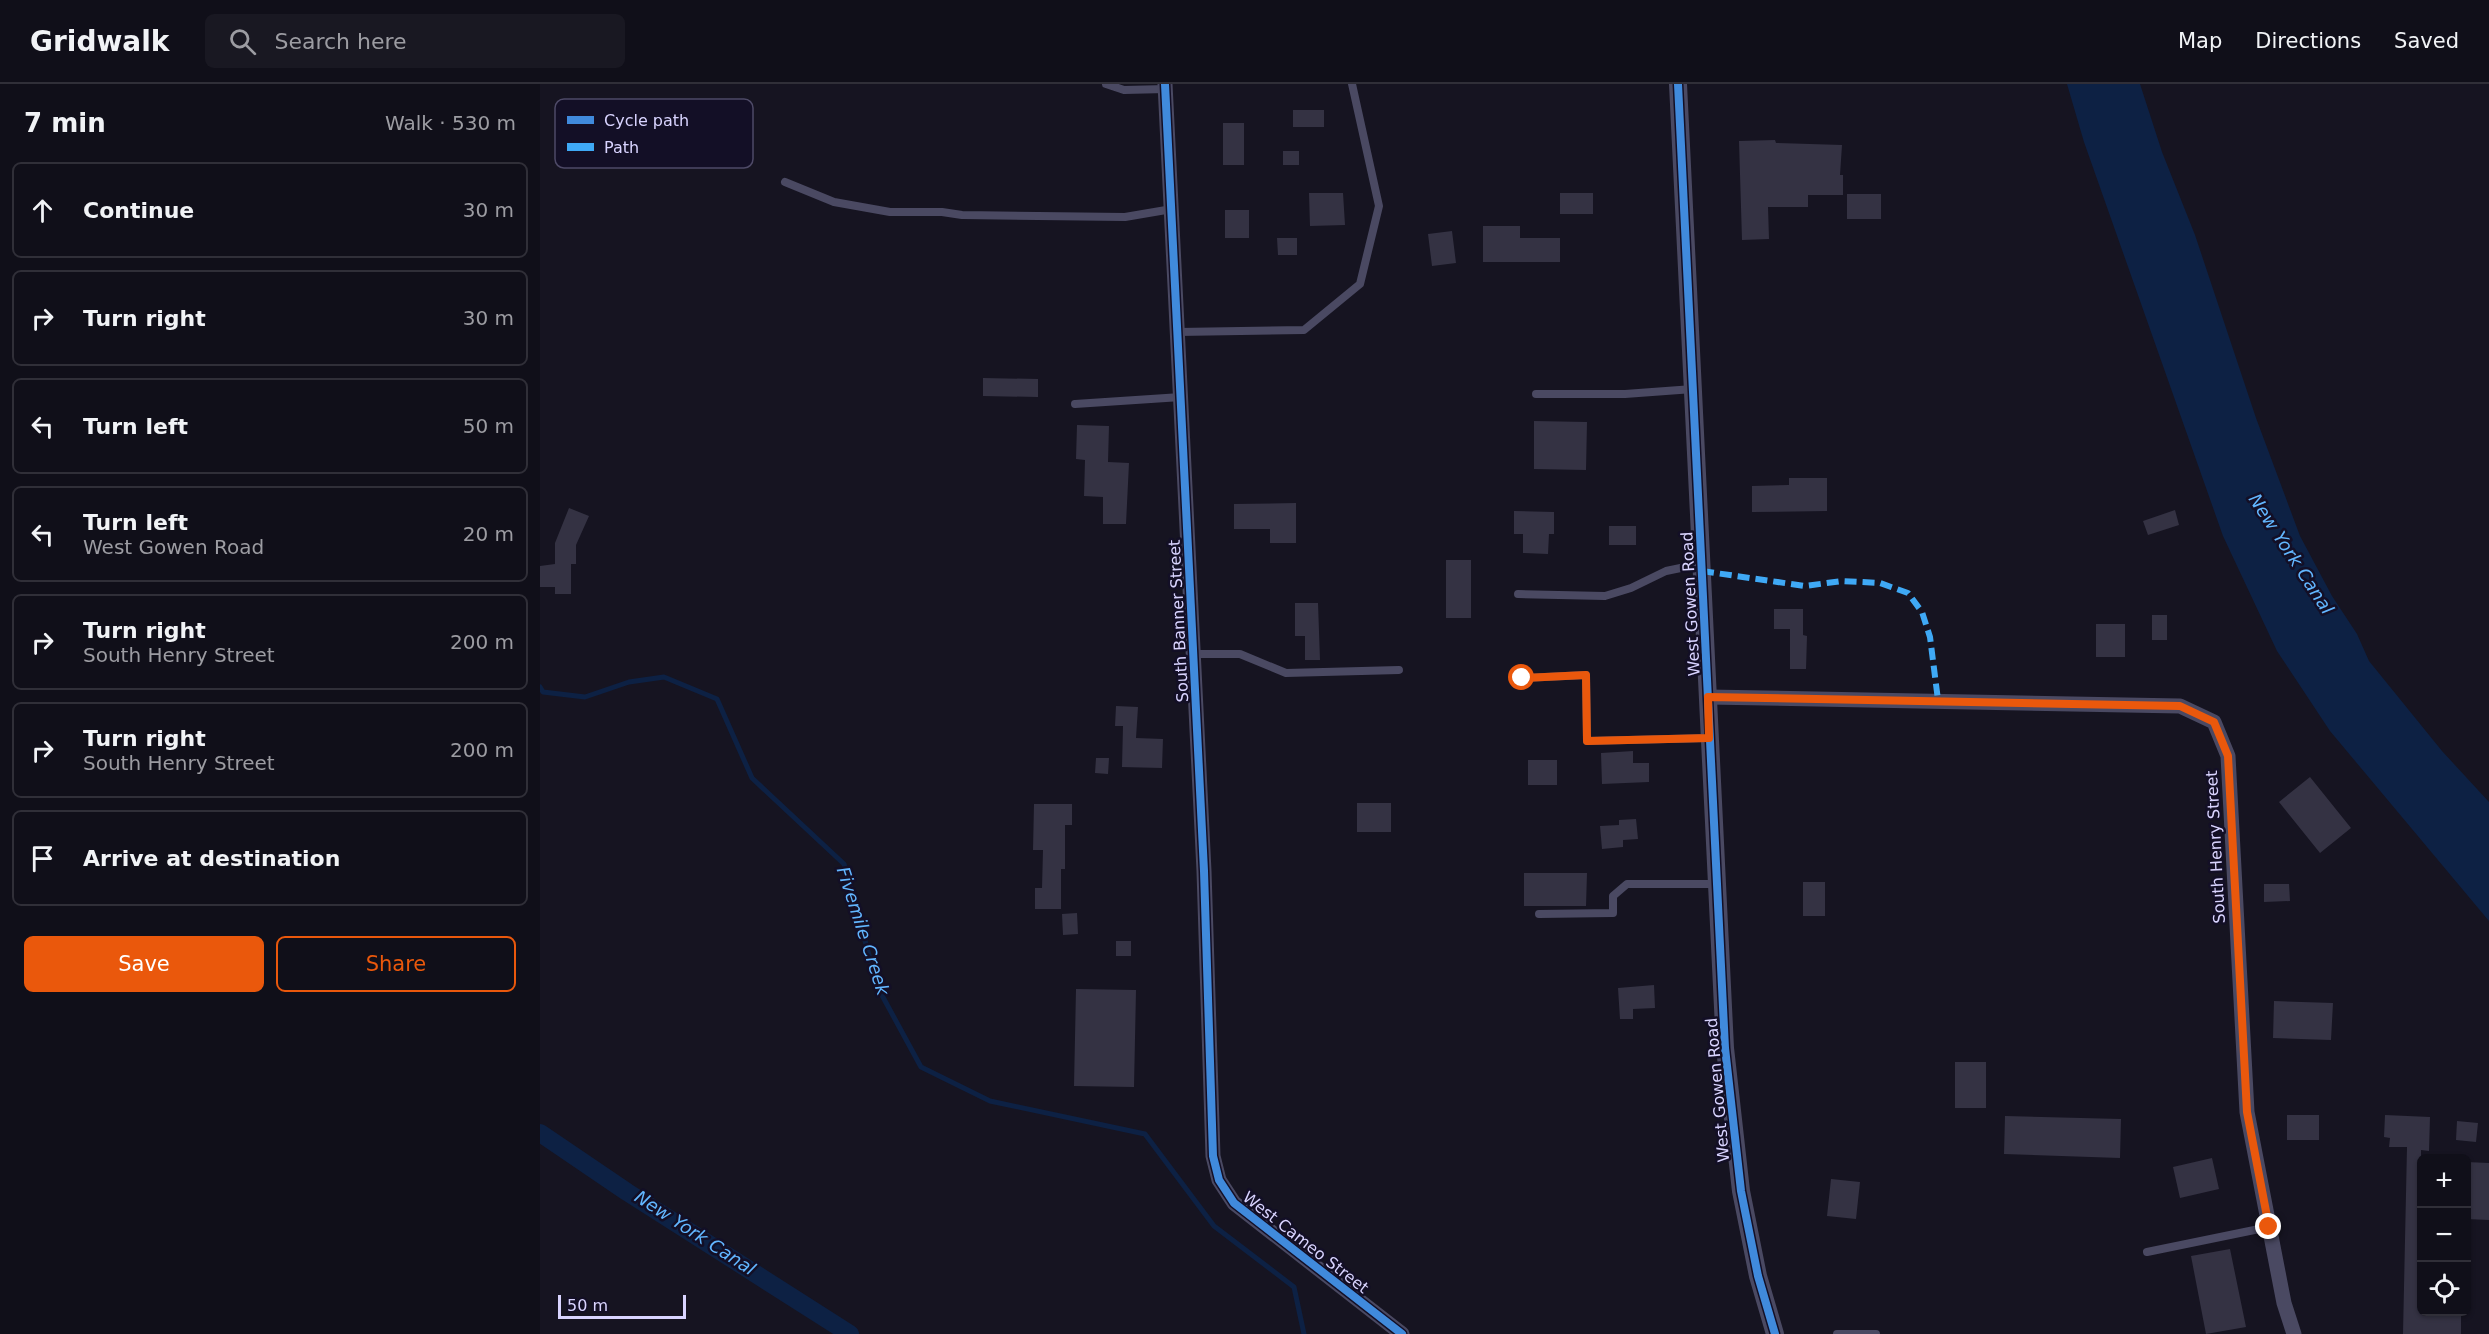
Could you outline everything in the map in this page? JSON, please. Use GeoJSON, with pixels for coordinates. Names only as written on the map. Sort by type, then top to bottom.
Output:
{"type":"FeatureCollection","features":[{"type":"Feature","properties":{"kind":"street","name":"West Gowen Road"},"geometry":{"type":"LineString","coordinates":[[1678,84],[1725,1048],[1741,1191],[1758,1276],[1775,1334]]}},
{"type":"Feature","properties":{"kind":"street","name":"South Banner Street"},"geometry":{"type":"LineString","coordinates":[[1166,87],[1204,871],[1213,1156]]}},
{"type":"Feature","properties":{"kind":"street","name":"South Henry Street"},"geometry":{"type":"LineString","coordinates":[[1708,697],[2180,706],[2214,722],[2228,756],[2247,1112],[2284,1303],[2294,1334]]}},
{"type":"Feature","properties":{"kind":"street","name":"West Cameo Street"},"geometry":{"type":"LineString","coordinates":[[1213,1156],[1219,1180],[1234,1203],[1402,1334]]}},
{"type":"Feature","properties":{"kind":"lane"},"geometry":{"type":"LineString","coordinates":[[1106,84],[1124,90],[1166,87]]}},
{"type":"Feature","properties":{"kind":"lane"},"geometry":{"type":"LineString","coordinates":[[1178,332],[1304,330],[1360,284],[1379,206],[1352,84]]}},
{"type":"Feature","properties":{"kind":"lane"},"geometry":{"type":"LineString","coordinates":[[784,182],[834,202],[890,212],[1125,217],[1172,209]]}},
{"type":"Feature","properties":{"kind":"lane"},"geometry":{"type":"LineString","coordinates":[[1536,394],[1624,394],[1693,389]]}},
{"type":"Feature","properties":{"kind":"lane"},"geometry":{"type":"LineString","coordinates":[[1075,404],[1181,397]]}},
{"type":"Feature","properties":{"kind":"lane"},"geometry":{"type":"LineString","coordinates":[[1518,594],[1605,596],[1631,588],[1666,571],[1701,563]]}},
{"type":"Feature","properties":{"kind":"lane"},"geometry":{"type":"LineString","coordinates":[[1193,654],[1240,654],[1286,673],[1399,670]]}},
{"type":"Feature","properties":{"kind":"lane"},"geometry":{"type":"LineString","coordinates":[[1522,678],[1586,675],[1587,741],[1709,738]]}},
{"type":"Feature","properties":{"kind":"lane"},"geometry":{"type":"LineString","coordinates":[[1539,914],[1613,913],[1613,896],[1627,884],[1716,884]]}},
{"type":"Feature","properties":{"kind":"lane"},"geometry":{"type":"LineString","coordinates":[[2147,1252],[2269,1227]]}},
{"type":"Feature","properties":{"kind":"lane"},"geometry":{"type":"LineString","coordinates":[[1837,1334],[1876,1334]]}},
{"type":"Feature","properties":{"kind":"water"},"geometry":{"type":"Polygon","coordinates":[[[2067,84],[2140,84],[2162,152],[2195,235],[2256,418],[2300,536],[2332,596],[2357,634],[2369,661],[2442,751],[2489,802],[2489,921],[2330,731],[2277,651],[2223,536],[2084,142],[2067,84]]]}},
{"type":"Feature","properties":{"kind":"building"},"geometry":{"type":"Polygon","coordinates":[[[1293,110],[1324,110],[1324,127],[1293,127],[1293,110]]]}},
{"type":"Feature","properties":{"kind":"building"},"geometry":{"type":"Polygon","coordinates":[[[1223,123],[1244,123],[1244,165],[1223,165],[1223,123]]]}},
{"type":"Feature","properties":{"kind":"building"},"geometry":{"type":"Polygon","coordinates":[[[1775,140],[1776,143],[1842,145],[1840,175],[1843,175],[1843,195],[1808,195],[1808,207],[1768,207],[1769,239],[1742,240],[1739,141],[1775,140]]]}},
{"type":"Feature","properties":{"kind":"building"},"geometry":{"type":"Polygon","coordinates":[[[1283,151],[1299,151],[1299,165],[1283,165],[1283,151]]]}},
{"type":"Feature","properties":{"kind":"building"},"geometry":{"type":"Polygon","coordinates":[[[1309,193],[1343,193],[1345,225],[1310,226],[1309,193]]]}},
{"type":"Feature","properties":{"kind":"building"},"geometry":{"type":"Polygon","coordinates":[[[1560,193],[1593,193],[1593,214],[1560,214],[1560,193]]]}},
{"type":"Feature","properties":{"kind":"building"},"geometry":{"type":"Polygon","coordinates":[[[1847,194],[1881,194],[1881,219],[1847,219],[1847,194]]]}},
{"type":"Feature","properties":{"kind":"building"},"geometry":{"type":"Polygon","coordinates":[[[1225,210],[1249,210],[1249,238],[1225,238],[1225,210]]]}},
{"type":"Feature","properties":{"kind":"building"},"geometry":{"type":"Polygon","coordinates":[[[1483,226],[1520,226],[1520,238],[1560,238],[1560,262],[1483,262],[1483,226]]]}},
{"type":"Feature","properties":{"kind":"building"},"geometry":{"type":"Polygon","coordinates":[[[1452,231],[1456,263],[1432,266],[1428,234],[1452,231]]]}},
{"type":"Feature","properties":{"kind":"building"},"geometry":{"type":"Polygon","coordinates":[[[1277,238],[1297,238],[1297,255],[1278,255],[1277,238]]]}},
{"type":"Feature","properties":{"kind":"building"},"geometry":{"type":"Polygon","coordinates":[[[983,378],[1038,379],[1038,397],[983,396],[983,378]]]}},
{"type":"Feature","properties":{"kind":"building"},"geometry":{"type":"Polygon","coordinates":[[[1534,421],[1587,422],[1586,470],[1534,469],[1534,421]]]}},
{"type":"Feature","properties":{"kind":"building"},"geometry":{"type":"Polygon","coordinates":[[[1077,425],[1109,426],[1108,462],[1129,463],[1126,524],[1103,524],[1103,497],[1084,496],[1085,460],[1076,459],[1077,425]]]}},
{"type":"Feature","properties":{"kind":"building"},"geometry":{"type":"Polygon","coordinates":[[[1789,478],[1827,478],[1827,511],[1752,512],[1752,486],[1789,485],[1789,478]]]}},
{"type":"Feature","properties":{"kind":"building"},"geometry":{"type":"Polygon","coordinates":[[[1296,503],[1296,543],[1270,543],[1270,529],[1234,529],[1234,504],[1296,503]]]}},
{"type":"Feature","properties":{"kind":"building"},"geometry":{"type":"Polygon","coordinates":[[[569,508],[589,516],[576,545],[576,564],[571,564],[571,594],[555,594],[555,587],[540,587],[540,566],[555,564],[555,543],[569,508]]]}},
{"type":"Feature","properties":{"kind":"building"},"geometry":{"type":"Polygon","coordinates":[[[2175,510],[2179,525],[2148,535],[2143,521],[2175,510]]]}},
{"type":"Feature","properties":{"kind":"building"},"geometry":{"type":"Polygon","coordinates":[[[1514,511],[1554,512],[1554,534],[1549,534],[1548,554],[1523,553],[1523,534],[1514,534],[1514,511]]]}},
{"type":"Feature","properties":{"kind":"building"},"geometry":{"type":"Polygon","coordinates":[[[1609,526],[1636,526],[1636,545],[1609,545],[1609,526]]]}},
{"type":"Feature","properties":{"kind":"building"},"geometry":{"type":"Polygon","coordinates":[[[1446,560],[1471,560],[1471,618],[1446,618],[1446,560]]]}},
{"type":"Feature","properties":{"kind":"building"},"geometry":{"type":"Polygon","coordinates":[[[1295,603],[1318,603],[1320,660],[1305,660],[1305,636],[1295,636],[1295,603]]]}},
{"type":"Feature","properties":{"kind":"building"},"geometry":{"type":"Polygon","coordinates":[[[1774,609],[1803,609],[1803,635],[1807,636],[1806,669],[1790,669],[1790,629],[1774,629],[1774,609]]]}},
{"type":"Feature","properties":{"kind":"building"},"geometry":{"type":"Polygon","coordinates":[[[2152,615],[2167,615],[2167,640],[2152,640],[2152,615]]]}},
{"type":"Feature","properties":{"kind":"building"},"geometry":{"type":"Polygon","coordinates":[[[2096,624],[2125,624],[2125,657],[2096,657],[2096,624]]]}},
{"type":"Feature","properties":{"kind":"building"},"geometry":{"type":"Polygon","coordinates":[[[1116,706],[1138,707],[1136,738],[1163,739],[1162,768],[1122,767],[1123,726],[1115,726],[1116,706]]]}},
{"type":"Feature","properties":{"kind":"building"},"geometry":{"type":"Polygon","coordinates":[[[1633,751],[1633,763],[1649,763],[1649,782],[1602,784],[1601,753],[1633,751]]]}},
{"type":"Feature","properties":{"kind":"building"},"geometry":{"type":"Polygon","coordinates":[[[1096,758],[1109,758],[1108,774],[1095,773],[1096,758]]]}},
{"type":"Feature","properties":{"kind":"building"},"geometry":{"type":"Polygon","coordinates":[[[1528,760],[1557,760],[1557,785],[1528,785],[1528,760]]]}},
{"type":"Feature","properties":{"kind":"building"},"geometry":{"type":"Polygon","coordinates":[[[2310,777],[2351,828],[2320,853],[2279,802],[2310,777]]]}},
{"type":"Feature","properties":{"kind":"building"},"geometry":{"type":"Polygon","coordinates":[[[1357,803],[1391,803],[1391,832],[1357,832],[1357,803]]]}},
{"type":"Feature","properties":{"kind":"building"},"geometry":{"type":"Polygon","coordinates":[[[1034,804],[1072,804],[1072,825],[1065,825],[1065,869],[1061,869],[1061,909],[1035,909],[1035,888],[1042,888],[1043,850],[1033,850],[1034,804]]]}},
{"type":"Feature","properties":{"kind":"building"},"geometry":{"type":"Polygon","coordinates":[[[1636,819],[1638,839],[1623,840],[1623,847],[1602,849],[1600,826],[1619,825],[1619,820],[1636,819]]]}},
{"type":"Feature","properties":{"kind":"building"},"geometry":{"type":"Polygon","coordinates":[[[1524,873],[1587,873],[1586,906],[1524,906],[1524,873]]]}},
{"type":"Feature","properties":{"kind":"building"},"geometry":{"type":"Polygon","coordinates":[[[1803,882],[1825,882],[1825,916],[1803,916],[1803,882]]]}},
{"type":"Feature","properties":{"kind":"building"},"geometry":{"type":"Polygon","coordinates":[[[2264,884],[2289,884],[2290,901],[2264,902],[2264,884]]]}},
{"type":"Feature","properties":{"kind":"building"},"geometry":{"type":"Polygon","coordinates":[[[1077,913],[1078,934],[1063,935],[1062,914],[1077,913]]]}},
{"type":"Feature","properties":{"kind":"building"},"geometry":{"type":"Polygon","coordinates":[[[1116,941],[1131,941],[1131,956],[1116,956],[1116,941]]]}},
{"type":"Feature","properties":{"kind":"building"},"geometry":{"type":"Polygon","coordinates":[[[1654,985],[1655,1008],[1633,1009],[1633,1019],[1620,1019],[1618,988],[1654,985]]]}},
{"type":"Feature","properties":{"kind":"building"},"geometry":{"type":"Polygon","coordinates":[[[1076,989],[1136,990],[1134,1087],[1074,1086],[1076,989]]]}},
{"type":"Feature","properties":{"kind":"building"},"geometry":{"type":"Polygon","coordinates":[[[2274,1001],[2333,1003],[2331,1040],[2273,1038],[2274,1001]]]}},
{"type":"Feature","properties":{"kind":"building"},"geometry":{"type":"Polygon","coordinates":[[[1955,1062],[1986,1062],[1986,1108],[1955,1108],[1955,1062]]]}},
{"type":"Feature","properties":{"kind":"building"},"geometry":{"type":"Polygon","coordinates":[[[2287,1115],[2319,1115],[2319,1140],[2287,1140],[2287,1115]]]}},
{"type":"Feature","properties":{"kind":"building"},"geometry":{"type":"Polygon","coordinates":[[[2385,1115],[2430,1117],[2429,1151],[2421,1150],[2421,1154],[2417,1154],[2417,1316],[2461,1316],[2461,1334],[2403,1334],[2407,1147],[2389,1147],[2390,1138],[2384,1137],[2385,1115]]]}},
{"type":"Feature","properties":{"kind":"building"},"geometry":{"type":"Polygon","coordinates":[[[2005,1116],[2121,1119],[2120,1158],[2004,1154],[2005,1116]]]}},
{"type":"Feature","properties":{"kind":"building"},"geometry":{"type":"Polygon","coordinates":[[[2457,1121],[2478,1123],[2476,1142],[2456,1140],[2457,1121]]]}},
{"type":"Feature","properties":{"kind":"building"},"geometry":{"type":"Polygon","coordinates":[[[2212,1158],[2219,1189],[2180,1198],[2173,1167],[2212,1158]]]}},
{"type":"Feature","properties":{"kind":"building"},"geometry":{"type":"Polygon","coordinates":[[[2471,1162],[2489,1163],[2489,1220],[2471,1219],[2471,1162]]]}},
{"type":"Feature","properties":{"kind":"building"},"geometry":{"type":"Polygon","coordinates":[[[1831,1179],[1860,1182],[1856,1219],[1827,1216],[1831,1179]]]}},
{"type":"Feature","properties":{"kind":"building"},"geometry":{"type":"Polygon","coordinates":[[[2230,1249],[2246,1327],[2206,1334],[2191,1256],[2230,1249]]]}},
{"type":"Feature","properties":{"kind":"waterway","name":"Fivemile Creek"},"geometry":{"type":"LineString","coordinates":[[540,687],[543,692],[585,697],[629,682],[664,677],[717,699],[752,778],[844,864],[878,988],[921,1067],[990,1101],[1145,1134],[1214,1226],[1294,1287],[1304,1334]]}},
{"type":"Feature","properties":{"kind":"waterway","name":"New York Canal"},"geometry":{"type":"LineString","coordinates":[[540,1133],[627,1192],[850,1334]]}},
{"type":"Feature","properties":{"kind":"marked path"},"geometry":{"type":"LineString","coordinates":[[1702,571],[1805,586],[1842,581],[1880,583],[1908,593],[1922,612],[1930,637],[1938,700]]}},
{"type":"Feature","properties":{"kind":"cycle path"},"geometry":{"type":"LineString","coordinates":[[1165,84],[1204,871],[1213,1156],[1219,1180],[1234,1203],[1402,1334]]}},
{"type":"Feature","properties":{"kind":"cycle path"},"geometry":{"type":"LineString","coordinates":[[1678,84],[1725,1048],[1741,1191],[1758,1276],[1775,1334]]}},
{"type":"Feature","properties":{"kind":"route"},"geometry":{"type":"LineString","coordinates":[[1522,678],[1586,675],[1587,741],[1709,738],[1708,697],[2180,706],[2214,722],[2228,756],[2247,1112],[2269,1227]]}}]}
